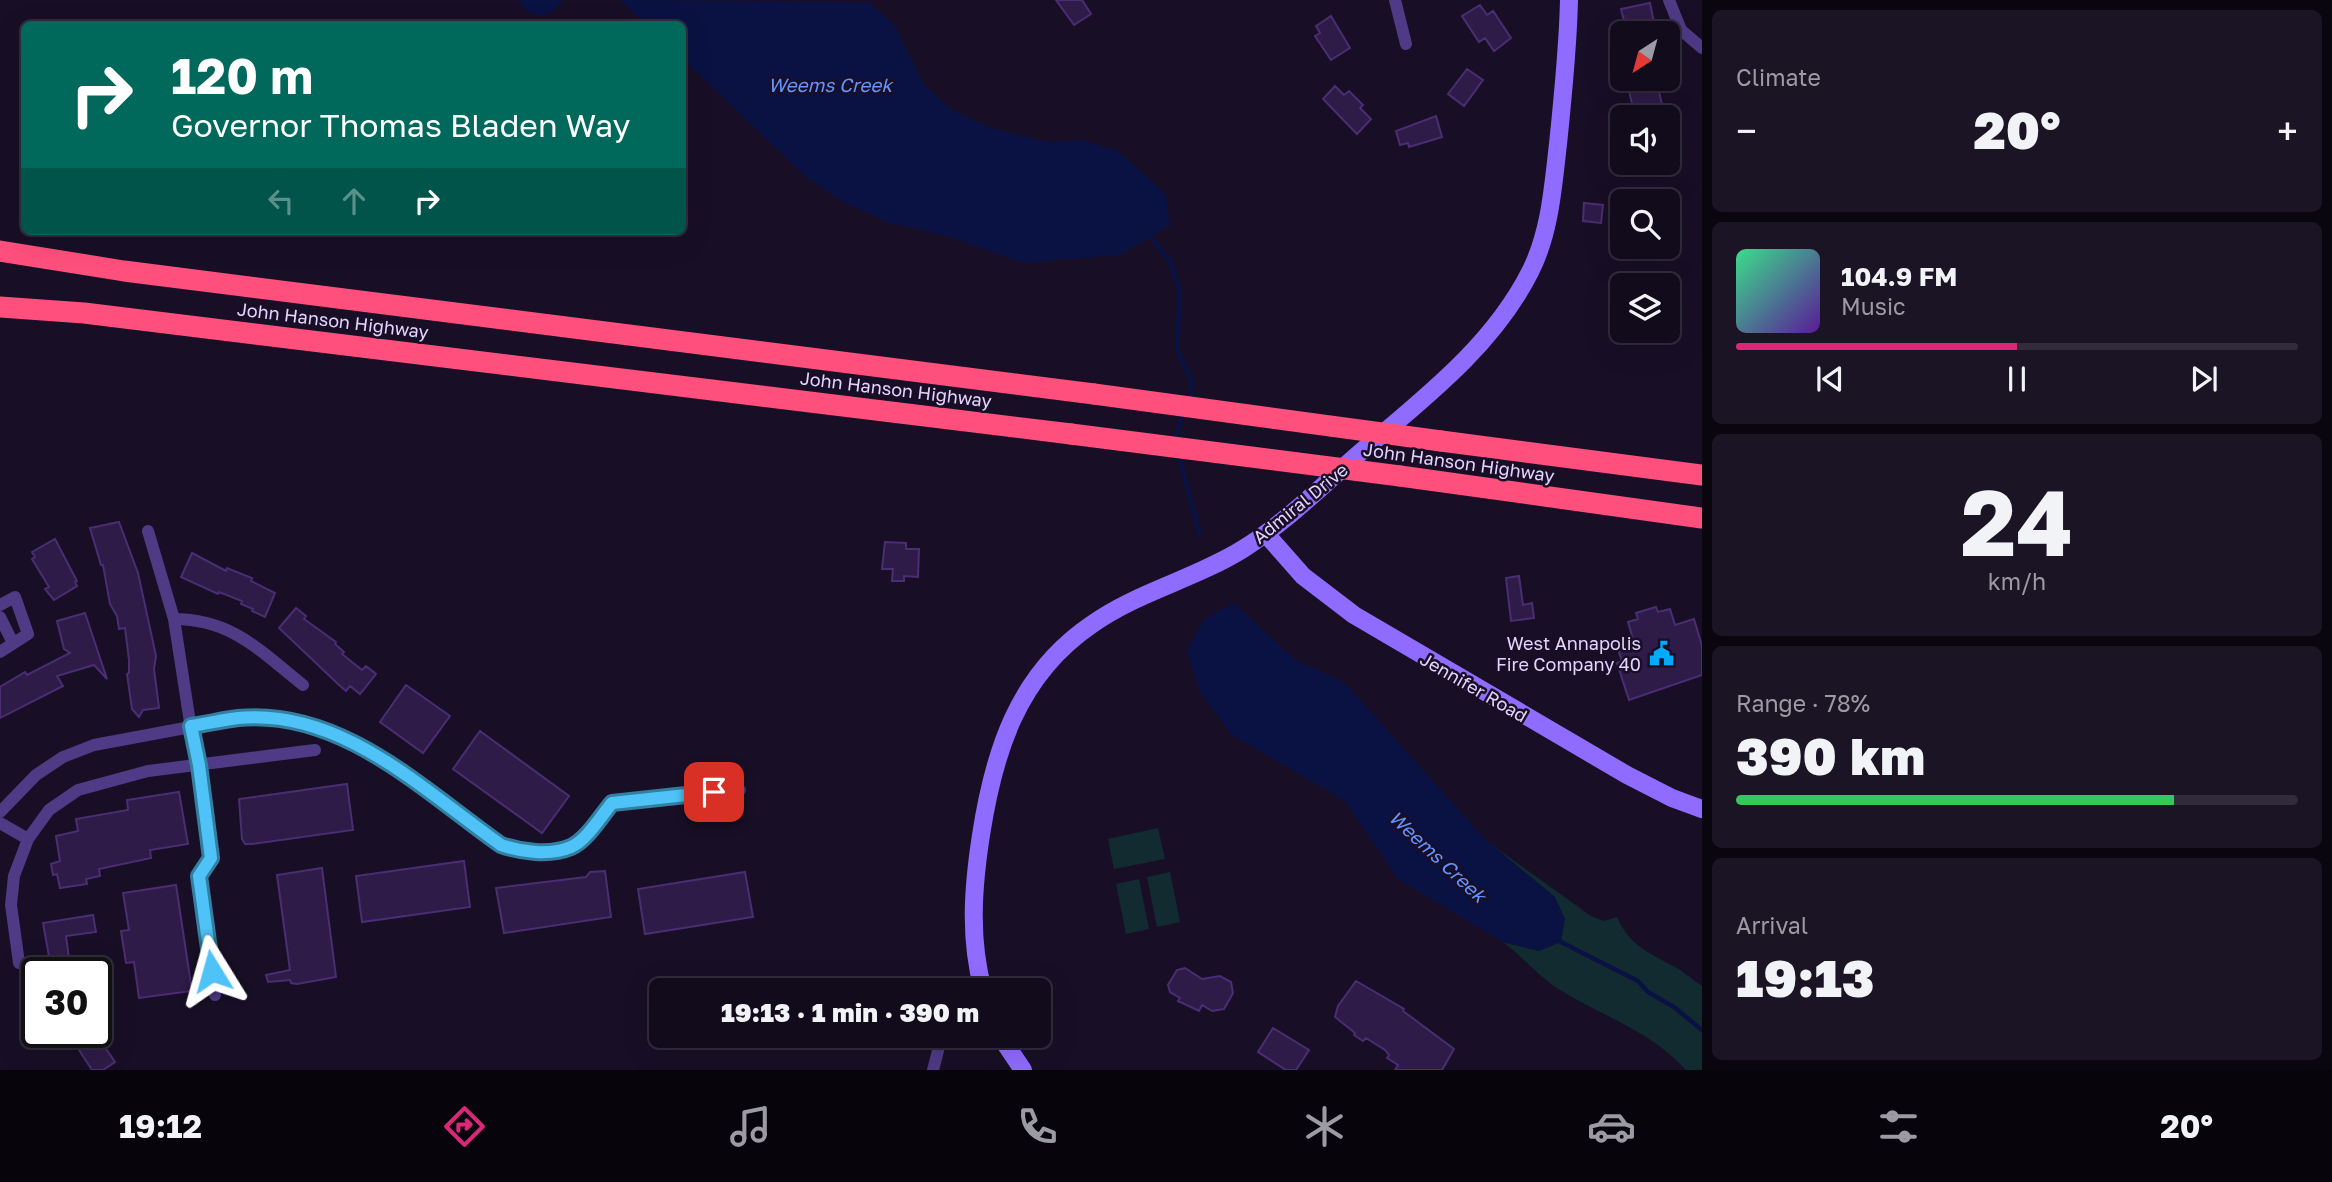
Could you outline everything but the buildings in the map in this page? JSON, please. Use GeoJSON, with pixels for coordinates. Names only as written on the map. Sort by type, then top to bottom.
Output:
{"type":"FeatureCollection","features":[{"type":"Feature","properties":{"kind":"highway"},"geometry":{"type":"LineString","coordinates":[[0,243],[124,271]]}},
{"type":"Feature","properties":{"kind":"highway"},"geometry":{"type":"LineString","coordinates":[[0,251],[124,271]]}},
{"type":"Feature","properties":{"kind":"highway","name":"John Hanson Highway"},"geometry":{"type":"LineString","coordinates":[[124,271],[1094,394],[1702,475]]}},
{"type":"Feature","properties":{"kind":"highway"},"geometry":{"type":"LineString","coordinates":[[0,297],[84,313]]}},
{"type":"Feature","properties":{"kind":"highway"},"geometry":{"type":"LineString","coordinates":[[0,307],[84,313]]}},
{"type":"Feature","properties":{"kind":"highway","name":"John Hanson Highway"},"geometry":{"type":"LineString","coordinates":[[84,313],[1071,433],[1702,518]]}},
{"type":"Feature","properties":{"kind":"street"},"geometry":{"type":"LineString","coordinates":[[1395,0],[1406,44]]}},
{"type":"Feature","properties":{"kind":"street","name":"Admiral Drive"},"geometry":{"type":"LineString","coordinates":[[980,978],[974,947],[974,878],[993,771],[1005,732],[1023,695],[1052,658],[1091,624],[1219,563],[1266,534],[1454,371],[1487,336],[1522,288],[1539,252],[1551,202],[1566,67],[1569,0]]}},
{"type":"Feature","properties":{"kind":"street"},"geometry":{"type":"LineString","coordinates":[[1669,0],[1681,30],[1702,48]]}},
{"type":"Feature","properties":{"kind":"street"},"geometry":{"type":"LineString","coordinates":[[148,531],[174,620],[199,765],[211,858],[199,876],[215,995]]}},
{"type":"Feature","properties":{"kind":"street","name":"Jennifer Road"},"geometry":{"type":"LineString","coordinates":[[1266,534],[1303,576],[1354,615],[1627,775],[1672,798],[1702,809]]}},
{"type":"Feature","properties":{"kind":"street"},"geometry":{"type":"LineString","coordinates":[[0,605],[15,597],[28,634],[0,652]]}},
{"type":"Feature","properties":{"kind":"street"},"geometry":{"type":"LineString","coordinates":[[0,617],[13,643]]}},
{"type":"Feature","properties":{"kind":"street"},"geometry":{"type":"LineString","coordinates":[[174,620],[200,620],[230,630],[303,685]]}},
{"type":"Feature","properties":{"kind":"street"},"geometry":{"type":"LineString","coordinates":[[0,812],[13,795],[36,775],[64,757],[117,739],[239,718],[302,723],[338,735],[373,753],[501,845],[523,853],[571,847],[592,828],[612,803],[740,790]]}},
{"type":"Feature","properties":{"kind":"street"},"geometry":{"type":"LineString","coordinates":[[19,963],[11,905],[14,876],[27,839],[49,810],[78,790],[148,771],[315,750]]}},
{"type":"Feature","properties":{"kind":"street"},"geometry":{"type":"LineString","coordinates":[[0,823],[27,839]]}},
{"type":"Feature","properties":{"kind":"street"},"geometry":{"type":"LineString","coordinates":[[933,1070],[939,1048]]}},
{"type":"Feature","properties":{"kind":"street"},"geometry":{"type":"LineString","coordinates":[[1008,1048],[1023,1070]]}},
{"type":"Feature","properties":{"kind":"green space"},"geometry":{"type":"Polygon","coordinates":[[[1158,828],[1165,859],[1114,869],[1108,839],[1158,828]]]}},
{"type":"Feature","properties":{"kind":"green space"},"geometry":{"type":"Polygon","coordinates":[[[1485,840],[1591,916],[1604,921],[1617,917],[1627,935],[1641,947],[1702,986],[1702,1070],[1686,1070],[1657,1044],[1557,988],[1503,942],[1539,951],[1485,840]]]}},
{"type":"Feature","properties":{"kind":"green space"},"geometry":{"type":"Polygon","coordinates":[[[1170,872],[1180,922],[1157,927],[1147,877],[1170,872]]]}},
{"type":"Feature","properties":{"kind":"green space"},"geometry":{"type":"Polygon","coordinates":[[[1139,879],[1149,929],[1126,934],[1116,884],[1139,879]]]}},
{"type":"Feature","properties":{"kind":"water"},"geometry":{"type":"Polygon","coordinates":[[[518,0],[562,0],[554,11],[538,16],[526,10],[518,0]]]}},
{"type":"Feature","properties":{"kind":"water","name":"Weems Creek"},"geometry":{"type":"Polygon","coordinates":[[[620,0],[868,2],[893,23],[924,84],[949,108],[990,128],[1048,142],[1082,140],[1118,151],[1166,194],[1170,225],[1120,255],[1024,263],[947,236],[887,222],[842,201],[806,177],[686,62],[686,21],[643,21],[620,0]]]}},
{"type":"Feature","properties":{"kind":"water"},"geometry":{"type":"Polygon","coordinates":[[[1234,603],[1293,658],[1345,683],[1485,839],[1555,897],[1565,919],[1561,942],[1539,951],[1503,942],[1398,879],[1344,800],[1232,735],[1200,692],[1187,651],[1204,619],[1234,603]]]}},
{"type":"Feature","properties":{"kind":"waterway","name":"Weems Creek"},"geometry":{"type":"LineString","coordinates":[[1148,234],[1170,261],[1180,292],[1177,350],[1193,383],[1189,400]]}},
{"type":"Feature","properties":{"kind":"waterway","name":"Weems Creek"},"geometry":{"type":"LineString","coordinates":[[1175,439],[1184,412]]}},
{"type":"Feature","properties":{"kind":"waterway","name":"Weems Creek"},"geometry":{"type":"LineString","coordinates":[[1179,455],[1200,535]]}},
{"type":"Feature","properties":{"kind":"waterway","name":"Weems Creek"},"geometry":{"type":"LineString","coordinates":[[1559,941],[1638,981],[1648,992],[1674,1007],[1702,1030]]}},
{"type":"Feature","properties":{"kind":"place","name":"West Annapolis Fire Company 40"},"geometry":{"type":"Point","coordinates":[1661,653]}},
{"type":"Feature","properties":{"kind":"route"},"geometry":{"type":"LineString","coordinates":[[212,971],[199,876],[211,858],[191,726],[239,718],[272,719],[302,723],[338,735],[373,753],[501,845],[523,853],[571,847],[592,828],[612,803],[714,792]]}}]}
